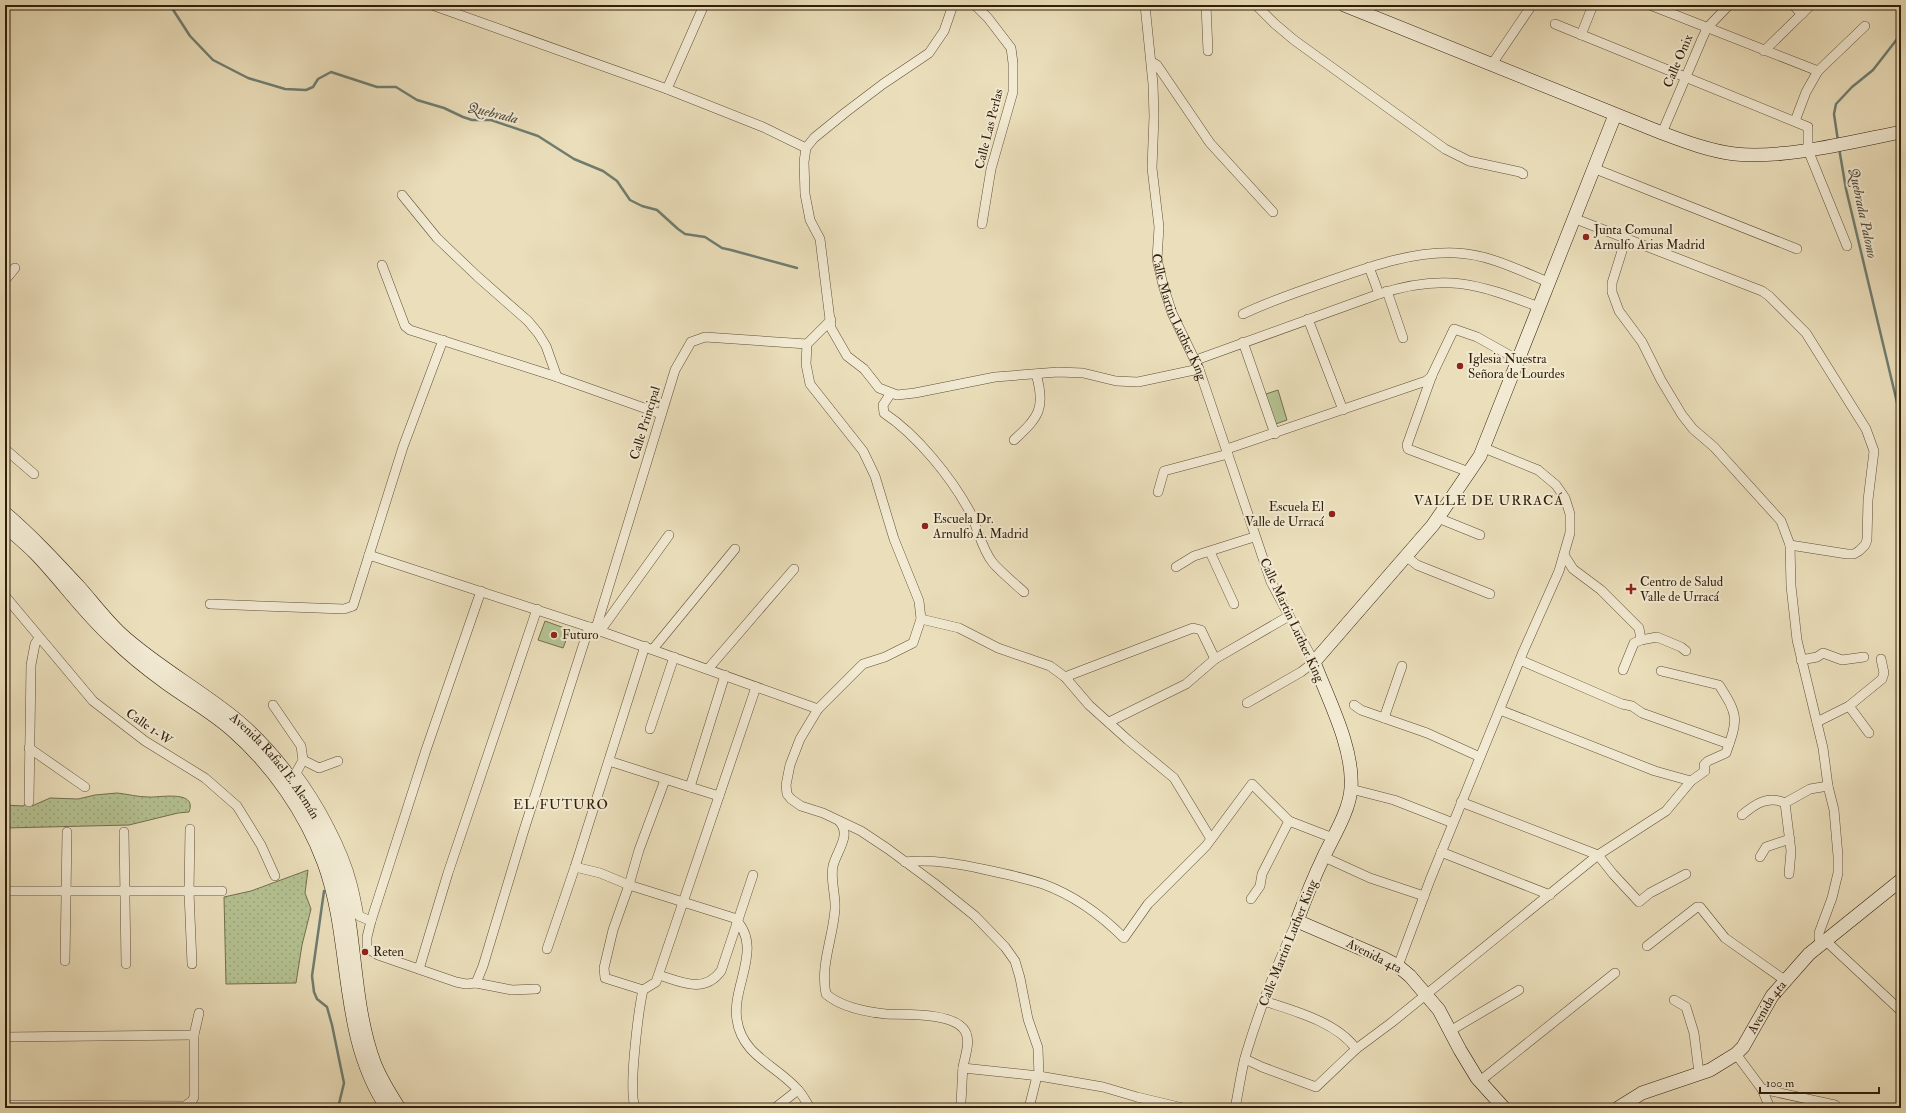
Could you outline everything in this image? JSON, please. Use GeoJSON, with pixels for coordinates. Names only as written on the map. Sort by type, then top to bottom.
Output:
{"type":"FeatureCollection","features":[{"type":"Feature","properties":{"kind":"street"},"geometry":{"type":"LineString","coordinates":[[432,5],[667,89],[763,127],[806,148]]}},
{"type":"Feature","properties":{"kind":"street"},"geometry":{"type":"LineString","coordinates":[[667,89],[704,5]]}},
{"type":"Feature","properties":{"kind":"street"},"geometry":{"type":"LineString","coordinates":[[953,5],[944,31],[929,53],[883,84],[846,112],[814,138],[806,148],[804,162],[805,194],[810,220],[820,240],[831,328],[847,356],[864,370],[879,388],[897,395],[915,393],[994,377],[1058,372],[1083,373],[1116,381],[1138,382],[1199,369]]}},
{"type":"Feature","properties":{"kind":"street","name":"Calle Las Perlas"},"geometry":{"type":"LineString","coordinates":[[975,5],[988,18],[1011,48],[1013,63],[1013,92],[991,169],[982,224]]}},
{"type":"Feature","properties":{"kind":"street","name":"Calle Martin Luther King"},"geometry":{"type":"LineString","coordinates":[[1145,5],[1152,62],[1154,116],[1152,168],[1160,226],[1157,259],[1162,285],[1172,313],[1196,360],[1254,538],[1271,582],[1314,662],[1342,737],[1351,771],[1351,789],[1333,838],[1276,967],[1264,1001],[1245,1059],[1235,1108]]}},
{"type":"Feature","properties":{"kind":"street"},"geometry":{"type":"LineString","coordinates":[[1206,5],[1208,51]]}},
{"type":"Feature","properties":{"kind":"street"},"geometry":{"type":"LineString","coordinates":[[1256,5],[1294,40],[1439,145],[1469,161],[1520,172],[1523,174]]}},
{"type":"Feature","properties":{"kind":"street"},"geometry":{"type":"LineString","coordinates":[[1344,5],[1366,9],[1492,64],[1662,134],[1705,148],[1735,154],[1758,154],[1808,150],[1901,132]]}},
{"type":"Feature","properties":{"kind":"street"},"geometry":{"type":"LineString","coordinates":[[1492,64],[1532,5]]}},
{"type":"Feature","properties":{"kind":"street"},"geometry":{"type":"LineString","coordinates":[[1581,35],[1594,5]]}},
{"type":"Feature","properties":{"kind":"street"},"geometry":{"type":"LineString","coordinates":[[1650,5],[1818,71]]}},
{"type":"Feature","properties":{"kind":"street","name":"Calle Onix"},"geometry":{"type":"LineString","coordinates":[[1662,134],[1707,28],[1729,5]]}},
{"type":"Feature","properties":{"kind":"street"},"geometry":{"type":"LineString","coordinates":[[1793,5],[1802,14]]}},
{"type":"Feature","properties":{"kind":"street"},"geometry":{"type":"LineString","coordinates":[[1764,51],[1811,5]]}},
{"type":"Feature","properties":{"kind":"street"},"geometry":{"type":"LineString","coordinates":[[1555,24],[1808,127],[1808,150],[1847,246]]}},
{"type":"Feature","properties":{"kind":"street"},"geometry":{"type":"LineString","coordinates":[[1795,121],[1806,92],[1818,71],[1865,26]]}},
{"type":"Feature","properties":{"kind":"street"},"geometry":{"type":"LineString","coordinates":[[1152,62],[1157,65],[1210,143],[1273,212]]}},
{"type":"Feature","properties":{"kind":"street"},"geometry":{"type":"LineString","coordinates":[[1247,703],[1301,672],[1314,662],[1438,518],[1484,448],[1615,114]]}},
{"type":"Feature","properties":{"kind":"street"},"geometry":{"type":"LineString","coordinates":[[1593,168],[1797,250]]}},
{"type":"Feature","properties":{"kind":"street"},"geometry":{"type":"LineString","coordinates":[[402,195],[437,238],[478,278],[528,321],[546,346],[556,377]]}},
{"type":"Feature","properties":{"kind":"street"},"geometry":{"type":"LineString","coordinates":[[1573,218],[1755,288],[1769,296],[1806,333],[1866,429],[1874,450],[1868,500],[1865,545],[1854,554],[1790,545]]}},
{"type":"Feature","properties":{"kind":"street"},"geometry":{"type":"LineString","coordinates":[[1626,238],[1612,283],[1612,292],[1619,311],[1642,342],[1661,380],[1685,419],[1693,429],[1717,450],[1780,520],[1790,545],[1790,586],[1797,640],[1818,722],[1828,786],[1834,810],[1838,856],[1838,873],[1832,898],[1818,933],[1819,938],[1901,1012]]}},
{"type":"Feature","properties":{"kind":"street"},"geometry":{"type":"LineString","coordinates":[[1243,314],[1267,302],[1369,267],[1419,255],[1456,253],[1477,256],[1503,264],[1548,282]]}},
{"type":"Feature","properties":{"kind":"street"},"geometry":{"type":"LineString","coordinates":[[382,266],[392,288],[405,326],[410,330],[556,377],[661,414]]}},
{"type":"Feature","properties":{"kind":"street"},"geometry":{"type":"LineString","coordinates":[[1369,267],[1383,292],[1403,338]]}},
{"type":"Feature","properties":{"kind":"street"},"geometry":{"type":"LineString","coordinates":[[5,280],[15,268]]}},
{"type":"Feature","properties":{"kind":"street"},"geometry":{"type":"LineString","coordinates":[[1196,360],[1383,292],[1406,286],[1440,282],[1462,283],[1502,293],[1539,307]]}},
{"type":"Feature","properties":{"kind":"street"},"geometry":{"type":"LineString","coordinates":[[1308,319],[1343,410]]}},
{"type":"Feature","properties":{"kind":"street"},"geometry":{"type":"LineString","coordinates":[[831,320],[807,344],[806,364],[810,384],[863,451],[872,470],[894,539],[919,600],[921,619],[913,643],[885,657],[863,664],[818,709],[800,739],[790,766],[786,790],[791,799],[796,802],[862,831],[934,882],[975,916],[1005,947],[1015,961],[1028,1019],[1038,1048],[1038,1076],[1029,1108]]}},
{"type":"Feature","properties":{"kind":"street"},"geometry":{"type":"LineString","coordinates":[[1469,472],[1408,449],[1407,445],[1432,375],[1454,329],[1477,337],[1518,360]]}},
{"type":"Feature","properties":{"kind":"street","name":"Calle Principal"},"geometry":{"type":"LineString","coordinates":[[476,983],[483,966],[524,830],[595,629],[675,370],[691,342],[706,337],[807,344]]}},
{"type":"Feature","properties":{"kind":"street"},"geometry":{"type":"LineString","coordinates":[[210,604],[344,609],[353,606],[403,447],[443,340]]}},
{"type":"Feature","properties":{"kind":"street"},"geometry":{"type":"LineString","coordinates":[[1243,342],[1275,434]]}},
{"type":"Feature","properties":{"kind":"street"},"geometry":{"type":"LineString","coordinates":[[1014,440],[1028,427],[1037,415],[1041,404],[1040,388],[1036,374]]}},
{"type":"Feature","properties":{"kind":"street"},"geometry":{"type":"LineString","coordinates":[[1158,492],[1164,471],[1227,452],[1426,381],[1432,375]]}},
{"type":"Feature","properties":{"kind":"street"},"geometry":{"type":"LineString","coordinates":[[891,393],[883,405],[884,413],[933,458],[970,513],[981,541],[992,562],[1024,592]]}},
{"type":"Feature","properties":{"kind":"street"},"geometry":{"type":"LineString","coordinates":[[1398,966],[1461,802],[1559,571],[1570,533],[1570,514],[1565,498],[1556,485],[1538,470],[1484,448]]}},
{"type":"Feature","properties":{"kind":"street"},"geometry":{"type":"LineString","coordinates":[[5,449],[34,474]]}},
{"type":"Feature","properties":{"kind":"street","name":"Avenida Rafael E. Alemán"},"geometry":{"type":"LineString","coordinates":[[5,513],[42,546],[120,633],[172,674],[238,722],[292,775],[333,856],[342,884],[347,908],[358,992],[366,1032],[374,1063],[399,1108]]}},
{"type":"Feature","properties":{"kind":"street"},"geometry":{"type":"LineString","coordinates":[[1438,518],[1480,535]]}},
{"type":"Feature","properties":{"kind":"street","name":"Avenida Rafael E. Alemán"},"geometry":{"type":"LineString","coordinates":[[5,526],[35,553],[92,620],[114,640],[144,666],[231,729],[269,768],[296,804],[313,837],[324,864],[340,930],[355,1033],[364,1066],[379,1096],[387,1108]]}},
{"type":"Feature","properties":{"kind":"street"},"geometry":{"type":"LineString","coordinates":[[595,629],[669,535]]}},
{"type":"Feature","properties":{"kind":"street"},"geometry":{"type":"LineString","coordinates":[[1176,567],[1194,556],[1254,538]]}},
{"type":"Feature","properties":{"kind":"street"},"geometry":{"type":"LineString","coordinates":[[547,949],[609,761],[649,648],[734,549]]}},
{"type":"Feature","properties":{"kind":"street"},"geometry":{"type":"LineString","coordinates":[[1210,552],[1234,604]]}},
{"type":"Feature","properties":{"kind":"street"},"geometry":{"type":"LineString","coordinates":[[370,555],[537,609],[818,709]]}},
{"type":"Feature","properties":{"kind":"street"},"geometry":{"type":"LineString","coordinates":[[1564,555],[1573,569],[1601,590],[1638,628],[1641,640]]}},
{"type":"Feature","properties":{"kind":"street"},"geometry":{"type":"LineString","coordinates":[[1406,556],[1417,565],[1490,594]]}},
{"type":"Feature","properties":{"kind":"street"},"geometry":{"type":"LineString","coordinates":[[708,669],[794,569]]}},
{"type":"Feature","properties":{"kind":"street"},"geometry":{"type":"LineString","coordinates":[[480,591],[426,750],[371,921],[367,937],[367,948],[378,955],[456,982],[466,984],[476,983],[512,990],[536,989]]}},
{"type":"Feature","properties":{"kind":"street","name":"Calle 1-W"},"geometry":{"type":"LineString","coordinates":[[5,596],[93,701],[145,741],[205,778],[237,806],[261,845],[275,876]]}},
{"type":"Feature","properties":{"kind":"street"},"geometry":{"type":"LineString","coordinates":[[419,969],[448,873],[537,609]]}},
{"type":"Feature","properties":{"kind":"street"},"geometry":{"type":"LineString","coordinates":[[1109,722],[1186,684],[1215,659],[1289,616]]}},
{"type":"Feature","properties":{"kind":"street"},"geometry":{"type":"LineString","coordinates":[[921,619],[959,628],[998,648],[1050,666],[1065,676],[1089,705],[1174,778],[1211,839]]}},
{"type":"Feature","properties":{"kind":"street"},"geometry":{"type":"LineString","coordinates":[[1065,676],[1193,628],[1201,630],[1215,659]]}},
{"type":"Feature","properties":{"kind":"street"},"geometry":{"type":"LineString","coordinates":[[1623,670],[1634,643],[1641,640],[1657,637],[1681,647],[1686,651]]}},
{"type":"Feature","properties":{"kind":"street"},"geometry":{"type":"LineString","coordinates":[[29,802],[31,665],[35,644],[39,638]]}},
{"type":"Feature","properties":{"kind":"street"},"geometry":{"type":"LineString","coordinates":[[1801,660],[1823,653],[1842,660],[1864,657]]}},
{"type":"Feature","properties":{"kind":"street"},"geometry":{"type":"LineString","coordinates":[[650,729],[674,657]]}},
{"type":"Feature","properties":{"kind":"street"},"geometry":{"type":"LineString","coordinates":[[1818,722],[1849,706],[1882,679],[1884,673],[1881,659]]}},
{"type":"Feature","properties":{"kind":"street"},"geometry":{"type":"LineString","coordinates":[[1520,660],[1561,679],[1632,706],[1642,713],[1729,744]]}},
{"type":"Feature","properties":{"kind":"street"},"geometry":{"type":"LineString","coordinates":[[1384,718],[1402,666]]}},
{"type":"Feature","properties":{"kind":"street"},"geometry":{"type":"LineString","coordinates":[[1245,1059],[1262,1067],[1316,1087],[1356,1049],[1598,855],[1666,811],[1691,781],[1705,771],[1704,766],[1708,761],[1726,753],[1735,726],[1732,706],[1719,685],[1661,671]]}},
{"type":"Feature","properties":{"kind":"street"},"geometry":{"type":"LineString","coordinates":[[690,787],[725,675]]}},
{"type":"Feature","properties":{"kind":"street"},"geometry":{"type":"LineString","coordinates":[[665,780],[639,850],[629,885],[613,930],[604,973],[605,978],[643,990],[656,982],[659,975],[756,687]]}},
{"type":"Feature","properties":{"kind":"street"},"geometry":{"type":"LineString","coordinates":[[273,705],[301,746],[303,760],[292,775],[314,798],[346,864],[352,883],[359,916],[371,921]]}},
{"type":"Feature","properties":{"kind":"street"},"geometry":{"type":"LineString","coordinates":[[1354,705],[1361,710],[1427,733],[1480,757]]}},
{"type":"Feature","properties":{"kind":"street"},"geometry":{"type":"LineString","coordinates":[[1849,706],[1869,733]]}},
{"type":"Feature","properties":{"kind":"street"},"geometry":{"type":"LineString","coordinates":[[1500,710],[1655,771],[1691,781]]}},
{"type":"Feature","properties":{"kind":"street"},"geometry":{"type":"LineString","coordinates":[[29,748],[85,788]]}},
{"type":"Feature","properties":{"kind":"street"},"geometry":{"type":"LineString","coordinates":[[303,760],[319,768],[338,761]]}},
{"type":"Feature","properties":{"kind":"street"},"geometry":{"type":"LineString","coordinates":[[609,761],[665,780],[720,796]]}},
{"type":"Feature","properties":{"kind":"street"},"geometry":{"type":"LineString","coordinates":[[905,862],[922,860],[950,862],[1045,885],[1081,903],[1104,920],[1124,938],[1148,904],[1172,878],[1200,853],[1252,784],[1288,821],[1333,838]]}},
{"type":"Feature","properties":{"kind":"street"},"geometry":{"type":"LineString","coordinates":[[1785,803],[1810,789],[1828,786]]}},
{"type":"Feature","properties":{"kind":"street"},"geometry":{"type":"LineString","coordinates":[[1351,789],[1394,800],[1453,823]]}},
{"type":"Feature","properties":{"kind":"street"},"geometry":{"type":"LineString","coordinates":[[1742,814],[1754,805],[1772,798],[1785,803]]}},
{"type":"Feature","properties":{"kind":"street"},"geometry":{"type":"LineString","coordinates":[[1461,802],[1598,855],[1612,874],[1639,902],[1650,893],[1686,874]]}},
{"type":"Feature","properties":{"kind":"street"},"geometry":{"type":"LineString","coordinates":[[1785,803],[1790,839],[1789,874]]}},
{"type":"Feature","properties":{"kind":"street"},"geometry":{"type":"LineString","coordinates":[[839,821],[844,826],[845,833],[833,866],[835,908],[834,925],[825,961],[823,981],[826,994],[839,1003],[865,1010],[885,1014],[922,1015],[955,1023],[965,1031],[968,1044],[963,1068],[961,1101]]}},
{"type":"Feature","properties":{"kind":"street"},"geometry":{"type":"LineString","coordinates":[[1250,899],[1260,886],[1262,874],[1288,821]]}},
{"type":"Feature","properties":{"kind":"street"},"geometry":{"type":"LineString","coordinates":[[190,829],[189,892],[192,964]]}},
{"type":"Feature","properties":{"kind":"street"},"geometry":{"type":"LineString","coordinates":[[65,961],[67,832]]}},
{"type":"Feature","properties":{"kind":"street"},"geometry":{"type":"LineString","coordinates":[[124,832],[126,964]]}},
{"type":"Feature","properties":{"kind":"street"},"geometry":{"type":"LineString","coordinates":[[1760,857],[1766,847],[1790,839]]}},
{"type":"Feature","properties":{"kind":"street"},"geometry":{"type":"LineString","coordinates":[[1441,852],[1550,895]]}},
{"type":"Feature","properties":{"kind":"street"},"geometry":{"type":"LineString","coordinates":[[1324,857],[1370,878],[1424,896]]}},
{"type":"Feature","properties":{"kind":"street"},"geometry":{"type":"LineString","coordinates":[[575,867],[600,873],[629,885],[684,901],[734,918],[738,922],[747,943],[748,952],[737,1002],[736,1019],[741,1036],[763,1062],[798,1090],[810,1108]]}},
{"type":"Feature","properties":{"kind":"street"},"geometry":{"type":"LineString","coordinates":[[659,975],[685,983],[698,984],[709,983],[715,979],[721,971],[753,875]]}},
{"type":"Feature","properties":{"kind":"street","name":"Avenida 4ta"},"geometry":{"type":"LineString","coordinates":[[1621,1107],[1642,1092],[1710,1070],[1736,1054],[1743,1047],[1772,996],[1809,954],[1901,880]]}},
{"type":"Feature","properties":{"kind":"street"},"geometry":{"type":"LineString","coordinates":[[5,891],[222,891]]}},
{"type":"Feature","properties":{"kind":"street"},"geometry":{"type":"LineString","coordinates":[[1647,946],[1697,906],[1700,907],[1725,938],[1786,981]]}},
{"type":"Feature","properties":{"kind":"street","name":"Avenida 4ta"},"geometry":{"type":"LineString","coordinates":[[1297,921],[1345,941],[1398,966],[1426,994],[1439,1010],[1468,1064],[1497,1105]]}},
{"type":"Feature","properties":{"kind":"street"},"geometry":{"type":"LineString","coordinates":[[1480,1081],[1615,973]]}},
{"type":"Feature","properties":{"kind":"street"},"geometry":{"type":"LineString","coordinates":[[635,1108],[633,1104],[633,1078],[643,990]]}},
{"type":"Feature","properties":{"kind":"street"},"geometry":{"type":"LineString","coordinates":[[1450,1032],[1519,990]]}},
{"type":"Feature","properties":{"kind":"street"},"geometry":{"type":"LineString","coordinates":[[1674,1000],[1686,1007],[1694,1033],[1699,1073]]}},
{"type":"Feature","properties":{"kind":"street"},"geometry":{"type":"LineString","coordinates":[[1264,1001],[1336,1029],[1350,1040],[1356,1049]]}},
{"type":"Feature","properties":{"kind":"street"},"geometry":{"type":"LineString","coordinates":[[5,1105],[185,1106],[189,1104],[194,1097],[194,1035],[199,1013]]}},
{"type":"Feature","properties":{"kind":"street"},"geometry":{"type":"LineString","coordinates":[[5,1037],[194,1035]]}},
{"type":"Feature","properties":{"kind":"street"},"geometry":{"type":"LineString","coordinates":[[1736,1054],[1762,1089],[1770,1108]]}},
{"type":"Feature","properties":{"kind":"street"},"geometry":{"type":"LineString","coordinates":[[963,1068],[1038,1076],[1103,1087],[1183,1108]]}},
{"type":"Feature","properties":{"kind":"street"},"geometry":{"type":"LineString","coordinates":[[1762,1089],[1835,1105],[1838,1108]]}},
{"type":"Feature","properties":{"kind":"street"},"geometry":{"type":"LineString","coordinates":[[775,1108],[798,1090]]}},
{"type":"Feature","properties":{"kind":"green space"},"geometry":{"type":"Polygon","coordinates":[[[1278,390],[1287,420],[1273,425],[1263,395],[1278,390]]]}},
{"type":"Feature","properties":{"kind":"green space","name":"Futuro"},"geometry":{"type":"Polygon","coordinates":[[[545,621],[570,630],[563,648],[538,640],[545,621]]]}},
{"type":"Feature","properties":{"kind":"green space"},"geometry":{"type":"Polygon","coordinates":[[[117,793],[144,797],[183,797],[188,800],[190,805],[189,812],[178,813],[129,825],[5,828],[5,805],[23,806],[29,802],[32,806],[50,798],[78,799],[95,795],[117,793]]]}},
{"type":"Feature","properties":{"kind":"green space"},"geometry":{"type":"Polygon","coordinates":[[[308,870],[305,893],[311,909],[302,945],[296,983],[226,984],[224,897],[251,891],[308,870]]]}},
{"type":"Feature","properties":{"kind":"waterway","name":"Quebrada"},"geometry":{"type":"LineString","coordinates":[[170,5],[190,36],[213,60],[248,78],[285,89],[306,90],[313,87],[318,79],[331,72],[377,87],[396,87],[417,100],[444,108],[463,117],[472,120],[491,120],[538,136],[574,159],[603,171],[617,181],[630,200],[642,206],[657,210],[685,234],[705,237],[722,248],[797,268]]}},
{"type":"Feature","properties":{"kind":"waterway","name":"Quebrada Palomo"},"geometry":{"type":"LineString","coordinates":[[1838,141],[1834,114],[1836,104],[1852,87],[1873,70],[1901,34]]}},
{"type":"Feature","properties":{"kind":"waterway","name":"Quebrada Palomo"},"geometry":{"type":"LineString","coordinates":[[1839,148],[1846,189],[1901,419]]}},
{"type":"Feature","properties":{"kind":"waterway"},"geometry":{"type":"LineString","coordinates":[[324,891],[312,976],[314,992],[317,999],[327,1007],[344,1083],[338,1108]]}},
{"type":"Feature","properties":{"kind":"place","name":"Junta Comunal Arnulfo Arias Madrid"},"geometry":{"type":"Point","coordinates":[1586,237]}},
{"type":"Feature","properties":{"kind":"place","name":"Iglesia Nuestra Señora de Lourdes"},"geometry":{"type":"Point","coordinates":[1460,366]}},
{"type":"Feature","properties":{"kind":"place","name":"Escuela El Valle de Urracá"},"geometry":{"type":"Point","coordinates":[1332,514]}},
{"type":"Feature","properties":{"kind":"place","name":"Escuela Dr. Arnulfo A. Madrid"},"geometry":{"type":"Point","coordinates":[925,526]}},
{"type":"Feature","properties":{"kind":"place","name":"Centro de Salud Valle de Urracá"},"geometry":{"type":"Point","coordinates":[1631,589]}},
{"type":"Feature","properties":{"kind":"place","name":"Futuro"},"geometry":{"type":"Point","coordinates":[554,635]}},
{"type":"Feature","properties":{"kind":"place","name":"Reten"},"geometry":{"type":"Point","coordinates":[365,952]}},
{"type":"Feature","properties":{"kind":"district","name":"VALLE DE URRACÁ"},"geometry":{"type":"Point","coordinates":[1489,500]}},
{"type":"Feature","properties":{"kind":"district","name":"EL FUTURO"},"geometry":{"type":"Point","coordinates":[561,804]}}]}
